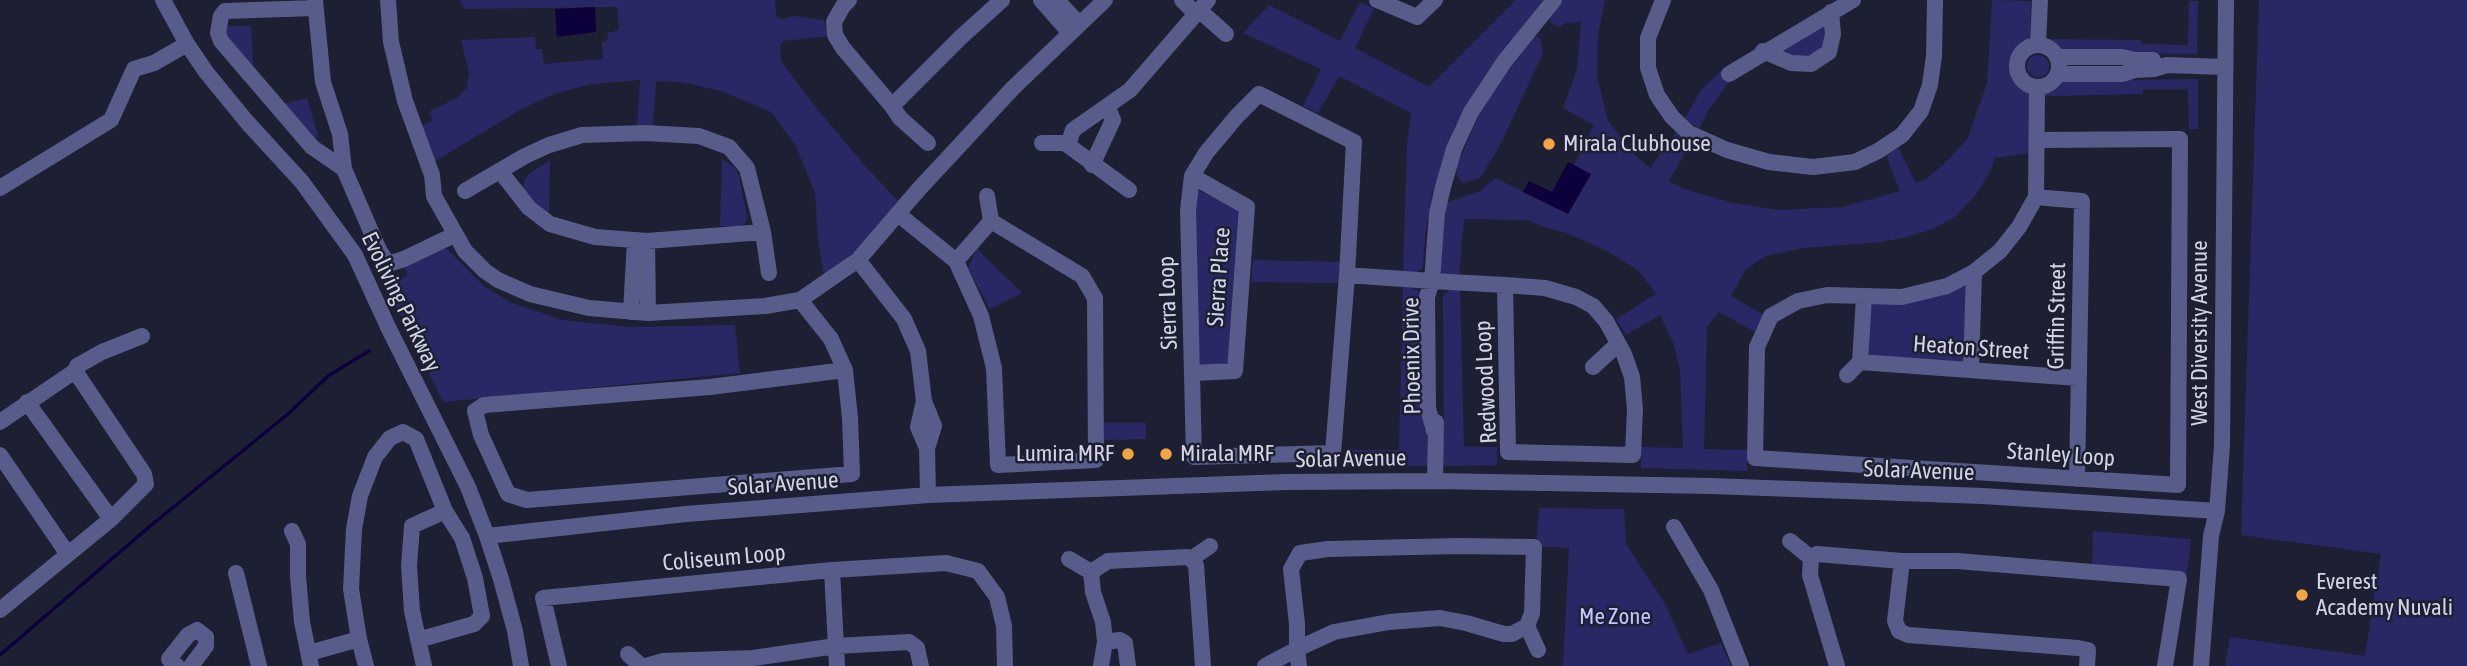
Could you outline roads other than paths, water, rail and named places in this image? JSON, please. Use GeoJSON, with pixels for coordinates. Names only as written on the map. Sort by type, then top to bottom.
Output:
{"type":"FeatureCollection","features":[{"type":"Feature","properties":{"kind":"street","name":"Evoliving Parkway"},"geometry":{"type":"LineString","coordinates":[[163,0],[187,44],[247,122],[302,182],[355,255],[468,487],[487,536],[508,605],[521,666]]}},
{"type":"Feature","properties":{"kind":"street"},"geometry":{"type":"LineString","coordinates":[[388,0],[388,24],[398,78],[432,175],[434,196],[452,230],[474,261],[491,276],[510,286],[551,300],[589,308],[640,313],[765,306],[800,300],[858,260],[1004,97],[1105,0]]}},
{"type":"Feature","properties":{"kind":"street"},"geometry":{"type":"LineString","coordinates":[[849,0],[834,22],[835,35],[900,118],[928,142]]}},
{"type":"Feature","properties":{"kind":"street"},"geometry":{"type":"LineString","coordinates":[[892,106],[1002,0]]}},
{"type":"Feature","properties":{"kind":"street"},"geometry":{"type":"LineString","coordinates":[[1041,0],[1074,28]]}},
{"type":"Feature","properties":{"kind":"street"},"geometry":{"type":"LineString","coordinates":[[1057,0],[1074,28]]}},
{"type":"Feature","properties":{"kind":"street"},"geometry":{"type":"LineString","coordinates":[[1182,0],[1200,6],[1226,34]]}},
{"type":"Feature","properties":{"kind":"street"},"geometry":{"type":"LineString","coordinates":[[1377,0],[1418,24],[1435,0]]}},
{"type":"Feature","properties":{"kind":"street","name":"Phoenix Drive"},"geometry":{"type":"LineString","coordinates":[[1435,481],[1434,431],[1439,408],[1438,297],[1432,281],[1437,213],[1454,149],[1471,112],[1504,62],[1554,0]]}},
{"type":"Feature","properties":{"kind":"street"},"geometry":{"type":"LineString","coordinates":[[1663,0],[1648,38],[1648,68],[1657,95],[1672,117],[1689,132],[1727,150],[1769,162],[1813,167],[1855,162],[1878,151],[1902,135],[1921,111],[1930,85],[1934,56],[1935,0]]}},
{"type":"Feature","properties":{"kind":"street"},"geometry":{"type":"LineString","coordinates":[[1729,74],[1763,51],[1853,0]]}},
{"type":"Feature","properties":{"kind":"street"},"geometry":{"type":"LineString","coordinates":[[2038,44],[2040,0]]}},
{"type":"Feature","properties":{"kind":"street","name":"West Diversity Avenue"},"geometry":{"type":"LineString","coordinates":[[2201,666],[2211,536],[2217,511],[2222,446],[2226,0]]}},
{"type":"Feature","properties":{"kind":"street"},"geometry":{"type":"LineString","coordinates":[[344,169],[312,147],[221,41],[218,33],[221,16],[225,11],[315,4],[323,82],[340,134],[344,169],[379,250],[388,264],[404,259],[452,230]]}},
{"type":"Feature","properties":{"kind":"street"},"geometry":{"type":"LineString","coordinates":[[1068,145],[1073,130],[1130,90],[1200,6]]}},
{"type":"Feature","properties":{"kind":"street"},"geometry":{"type":"LineString","coordinates":[[1763,51],[1791,63],[1811,64],[1829,52],[1833,34],[1831,12]]}},
{"type":"Feature","properties":{"kind":"street"},"geometry":{"type":"LineString","coordinates":[[0,188],[111,120],[134,69],[154,63],[187,44]]}},
{"type":"Feature","properties":{"kind":"street"},"geometry":{"type":"LineString","coordinates":[[2038,44],[2050,48],[2058,57],[2058,74],[2048,85],[2038,87],[2024,82],[2020,76],[2017,62],[2024,49],[2038,44]]}},
{"type":"Feature","properties":{"kind":"street"},"geometry":{"type":"LineString","coordinates":[[2058,57],[2122,57],[2135,61],[2154,60],[2167,65],[2225,67]]}},
{"type":"Feature","properties":{"kind":"street"},"geometry":{"type":"LineString","coordinates":[[2058,74],[2123,74],[2167,65]]}},
{"type":"Feature","properties":{"kind":"street","name":"Sierra Loop"},"geometry":{"type":"LineString","coordinates":[[1258,86],[1360,140],[1347,275],[1333,453],[1194,457],[1188,210],[1192,176],[1206,153],[1258,86]]}},
{"type":"Feature","properties":{"kind":"street","name":"Stanley Loop"},"geometry":{"type":"LineString","coordinates":[[2037,140],[2180,139],[2178,485],[1755,458],[1758,347],[1771,316],[1798,301],[1827,295],[1902,297],[1947,286],[1974,272],[2000,251],[2036,197],[2037,140],[2038,87]]}},
{"type":"Feature","properties":{"kind":"street"},"geometry":{"type":"LineString","coordinates":[[1092,165],[1113,120],[1107,106]]}},
{"type":"Feature","properties":{"kind":"street"},"geometry":{"type":"LineString","coordinates":[[465,191],[548,145],[582,135],[645,133],[699,136],[729,147],[747,168],[763,232],[769,273]]}},
{"type":"Feature","properties":{"kind":"street"},"geometry":{"type":"LineString","coordinates":[[1042,143],[1068,145],[1129,190]]}},
{"type":"Feature","properties":{"kind":"street"},"geometry":{"type":"LineString","coordinates":[[500,171],[529,208],[550,224],[596,237],[641,240],[763,232]]}},
{"type":"Feature","properties":{"kind":"street","name":"Sierra Place"},"geometry":{"type":"LineString","coordinates":[[1192,176],[1255,205],[1235,371],[1194,373]]}},
{"type":"Feature","properties":{"kind":"street"},"geometry":{"type":"LineString","coordinates":[[898,214],[956,261],[981,316],[990,343],[994,368],[998,465],[1096,460],[1095,298],[1082,276],[991,221],[987,196]]}},
{"type":"Feature","properties":{"kind":"street","name":"Griffin Street"},"geometry":{"type":"LineString","coordinates":[[2036,197],[2082,201],[2077,479]]}},
{"type":"Feature","properties":{"kind":"street"},"geometry":{"type":"LineString","coordinates":[[956,261],[991,221]]}},
{"type":"Feature","properties":{"kind":"street"},"geometry":{"type":"LineString","coordinates":[[640,313],[641,240]]}},
{"type":"Feature","properties":{"kind":"street"},"geometry":{"type":"LineString","coordinates":[[858,260],[904,319],[918,351],[924,401],[918,427],[927,448],[928,495]]}},
{"type":"Feature","properties":{"kind":"street"},"geometry":{"type":"LineString","coordinates":[[1971,370],[1974,272]]}},
{"type":"Feature","properties":{"kind":"street","name":"Redwood Loop"},"geometry":{"type":"LineString","coordinates":[[1347,275],[1455,283],[1505,285],[1545,288],[1576,297],[1593,306],[1606,321],[1632,377],[1633,455],[1508,452],[1505,285]]}},
{"type":"Feature","properties":{"kind":"street"},"geometry":{"type":"LineString","coordinates":[[1847,375],[1860,362],[1864,297]]}},
{"type":"Feature","properties":{"kind":"street"},"geometry":{"type":"LineString","coordinates":[[800,300],[831,339],[845,370],[852,474],[527,500],[508,494],[481,435],[475,411],[484,405],[710,387],[845,370]]}},
{"type":"Feature","properties":{"kind":"street"},"geometry":{"type":"LineString","coordinates":[[0,422],[75,371],[77,366],[102,352],[142,336]]}},
{"type":"Feature","properties":{"kind":"street"},"geometry":{"type":"LineString","coordinates":[[1593,367],[1618,344]]}},
{"type":"Feature","properties":{"kind":"street","name":"Heaton Street"},"geometry":{"type":"LineString","coordinates":[[1860,362],[2078,378]]}},
{"type":"Feature","properties":{"kind":"street"},"geometry":{"type":"LineString","coordinates":[[0,610],[111,519],[140,493],[146,484],[144,474],[75,371]]}},
{"type":"Feature","properties":{"kind":"street"},"geometry":{"type":"LineString","coordinates":[[27,402],[111,519]]}},
{"type":"Feature","properties":{"kind":"street"},"geometry":{"type":"LineString","coordinates":[[366,666],[351,589],[351,553],[360,496],[375,457],[390,438],[403,432],[416,439],[445,511],[465,548],[475,578],[482,616],[474,624],[418,640]]}},
{"type":"Feature","properties":{"kind":"street"},"geometry":{"type":"LineString","coordinates":[[0,455],[67,553]]}},
{"type":"Feature","properties":{"kind":"street","name":"Solar Avenue"},"geometry":{"type":"LineString","coordinates":[[487,536],[687,514],[928,495],[1136,486],[1435,481],[1712,486],[1983,496],[2217,511]]}},
{"type":"Feature","properties":{"kind":"street"},"geometry":{"type":"LineString","coordinates":[[424,666],[412,611],[409,566],[412,526],[445,511]]}},
{"type":"Feature","properties":{"kind":"street"},"geometry":{"type":"LineString","coordinates":[[1674,527],[1711,590],[1741,666]]}},
{"type":"Feature","properties":{"kind":"street"},"geometry":{"type":"LineString","coordinates":[[292,531],[298,544],[300,597],[310,659],[359,639]]}},
{"type":"Feature","properties":{"kind":"street"},"geometry":{"type":"LineString","coordinates":[[1790,541],[1811,558]]}},
{"type":"Feature","properties":{"kind":"street"},"geometry":{"type":"LineString","coordinates":[[1191,559],[1210,546]]}},
{"type":"Feature","properties":{"kind":"street"},"geometry":{"type":"LineString","coordinates":[[1265,666],[1297,649],[1334,632],[1389,622],[1440,618],[1512,634],[1527,626],[1532,612],[1534,547],[1328,549],[1300,553],[1290,569],[1297,624],[1297,649],[1299,666]]}},
{"type":"Feature","properties":{"kind":"street"},"geometry":{"type":"LineString","coordinates":[[1811,558],[1817,554],[1902,561],[1957,561],[2179,579],[2165,666]]}},
{"type":"Feature","properties":{"kind":"street"},"geometry":{"type":"LineString","coordinates":[[1811,558],[1810,575],[1837,666]]}},
{"type":"Feature","properties":{"kind":"street"},"geometry":{"type":"LineString","coordinates":[[1069,559],[1091,572]]}},
{"type":"Feature","properties":{"kind":"street"},"geometry":{"type":"LineString","coordinates":[[1091,572],[1108,561],[1191,559],[1196,565],[1203,666]]}},
{"type":"Feature","properties":{"kind":"street"},"geometry":{"type":"LineString","coordinates":[[1902,561],[1895,621],[1899,631],[1908,635],[2091,652]]}},
{"type":"Feature","properties":{"kind":"street","name":"Coliseum Loop"},"geometry":{"type":"LineString","coordinates":[[559,666],[543,598],[832,570],[946,563],[978,571],[997,597],[1004,626],[1005,666]]}},
{"type":"Feature","properties":{"kind":"street"},"geometry":{"type":"LineString","coordinates":[[832,570],[836,666]]}},
{"type":"Feature","properties":{"kind":"street"},"geometry":{"type":"LineString","coordinates":[[1091,572],[1093,592],[1103,622],[1105,642],[1101,666]]}},
{"type":"Feature","properties":{"kind":"street"},"geometry":{"type":"LineString","coordinates":[[236,573],[259,666]]}},
{"type":"Feature","properties":{"kind":"street"},"geometry":{"type":"LineString","coordinates":[[1527,626],[1538,650]]}},
{"type":"Feature","properties":{"kind":"street"},"geometry":{"type":"LineString","coordinates":[[177,666],[169,659],[188,635],[197,630],[206,637],[206,646],[191,666]]}},
{"type":"Feature","properties":{"kind":"street"},"geometry":{"type":"LineString","coordinates":[[917,648],[928,634]]}},
{"type":"Feature","properties":{"kind":"street"},"geometry":{"type":"LineString","coordinates":[[1105,642],[1120,640],[1125,643],[1128,666]]}},
{"type":"Feature","properties":{"kind":"street"},"geometry":{"type":"LineString","coordinates":[[628,654],[644,666],[663,662],[754,662],[836,646],[909,642],[917,648],[921,666]]}},
{"type":"Feature","properties":{"kind":"waterway"},"geometry":{"type":"LineString","coordinates":[[0,655],[149,527],[288,414],[328,376],[369,351]]}},
{"type":"Feature","properties":{"kind":"place","name":"Mirala Clubhouse"},"geometry":{"type":"Point","coordinates":[1549,144]}},
{"type":"Feature","properties":{"kind":"place","name":"Lumira MRF"},"geometry":{"type":"Point","coordinates":[1128,454]}},
{"type":"Feature","properties":{"kind":"place","name":"Mirala MRF"},"geometry":{"type":"Point","coordinates":[1166,454]}},
{"type":"Feature","properties":{"kind":"place","name":"Everest Academy Nuvali"},"geometry":{"type":"Point","coordinates":[2302,595]}},
{"type":"Feature","properties":{"kind":"park label","name":"Me Zone"},"geometry":{"type":"Point","coordinates":[1615,617]}}]}
